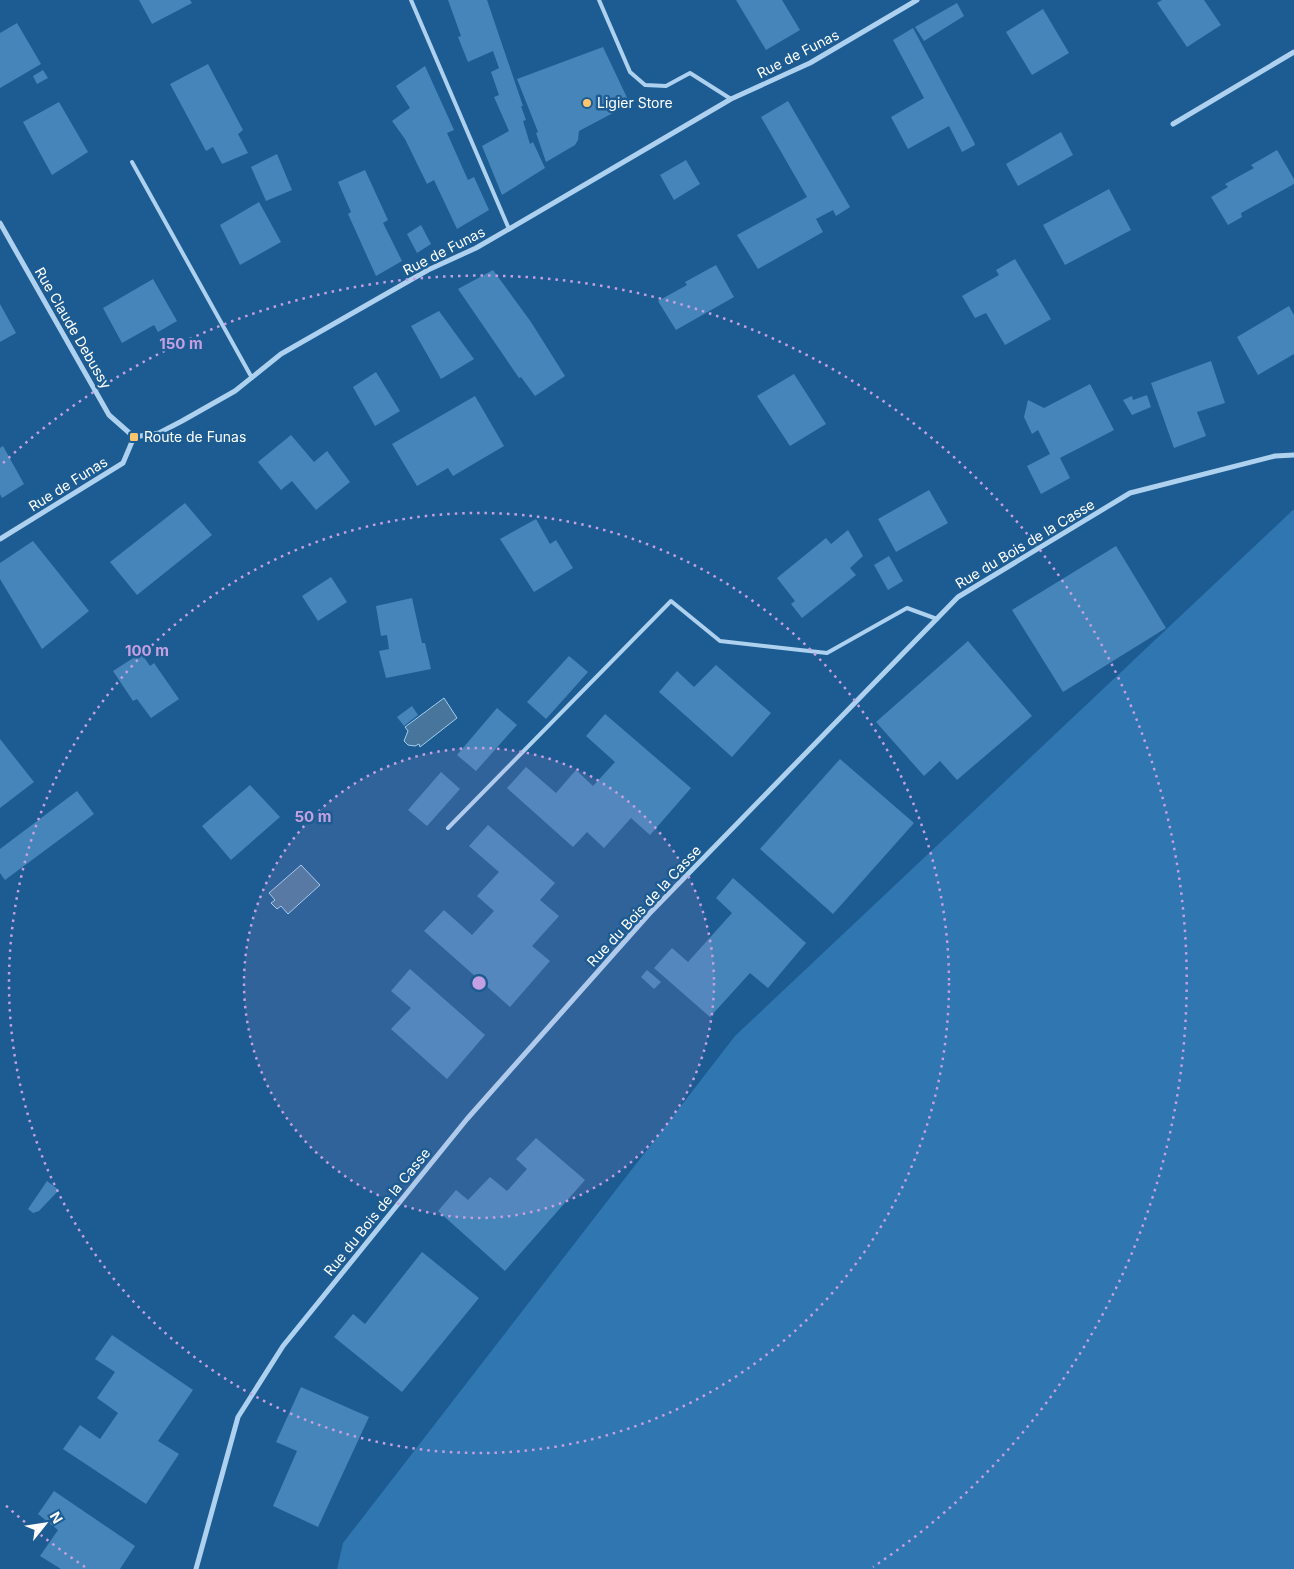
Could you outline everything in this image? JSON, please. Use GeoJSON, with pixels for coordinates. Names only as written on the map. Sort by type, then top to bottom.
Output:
{"type":"FeatureCollection","features":[{"type":"Feature","properties":{"kind":"street","name":"Rue de Funas"},"geometry":{"type":"LineString","coordinates":[[0,539],[123,463],[134,437],[159,433],[235,391],[281,354],[428,270],[476,248],[731,99],[810,63],[918,0]]}},
{"type":"Feature","properties":{"kind":"street"},"geometry":{"type":"LineString","coordinates":[[1173,124],[1294,52]]}},
{"type":"Feature","properties":{"kind":"street","name":"Rue Claude Debussy"},"geometry":{"type":"LineString","coordinates":[[0,223],[109,415],[134,437]]}},
{"type":"Feature","properties":{"kind":"street","name":"Rue du Bois de la Casse"},"geometry":{"type":"LineString","coordinates":[[196,1569],[238,1417],[283,1346],[467,1119],[649,914],[937,619],[958,598],[1130,493],[1275,456],[1294,456]]}},
{"type":"Feature","properties":{"kind":"lane"},"geometry":{"type":"LineString","coordinates":[[411,0],[509,229]]}},
{"type":"Feature","properties":{"kind":"lane"},"geometry":{"type":"LineString","coordinates":[[598,0],[630,72],[646,85],[666,86],[690,73],[731,99]]}},
{"type":"Feature","properties":{"kind":"lane"},"geometry":{"type":"LineString","coordinates":[[132,162],[252,378]]}},
{"type":"Feature","properties":{"kind":"lane"},"geometry":{"type":"LineString","coordinates":[[448,828],[671,601],[720,641],[828,653],[907,608],[937,619]]}},
{"type":"Feature","properties":{"kind":"shaded area"},"geometry":{"type":"Polygon","coordinates":[[[1294,509],[1294,1569],[337,1569],[343,1543],[735,1036],[1294,509]]]}},
{"type":"Feature","properties":{"kind":"shaded area"},"geometry":{"type":"Polygon","coordinates":[[[444,698],[457,718],[420,747],[419,744],[415,746],[408,745],[404,741],[408,731],[405,727],[444,698]]]}},
{"type":"Feature","properties":{"kind":"shaded area"},"geometry":{"type":"Polygon","coordinates":[[[301,865],[320,885],[288,914],[281,906],[277,909],[271,903],[275,900],[269,893],[301,865]]]}},
{"type":"Feature","properties":{"kind":"building"},"geometry":{"type":"Polygon","coordinates":[[[139,0],[190,0],[192,3],[152,24],[139,0]]]}},
{"type":"Feature","properties":{"kind":"building"},"geometry":{"type":"Polygon","coordinates":[[[448,0],[487,0],[523,106],[521,106],[526,120],[523,121],[530,144],[533,142],[545,168],[502,195],[482,146],[509,131],[494,97],[499,95],[491,72],[499,68],[493,51],[468,62],[458,37],[461,36],[448,0]]]}},
{"type":"Feature","properties":{"kind":"building"},"geometry":{"type":"Polygon","coordinates":[[[736,0],[782,0],[800,30],[766,50],[736,0]]]}},
{"type":"Feature","properties":{"kind":"building"},"geometry":{"type":"Polygon","coordinates":[[[1162,0],[1204,0],[1221,25],[1187,47],[1157,3],[1162,0]]]}},
{"type":"Feature","properties":{"kind":"building"},"geometry":{"type":"Polygon","coordinates":[[[957,3],[964,16],[924,41],[915,27],[957,3]]]}},
{"type":"Feature","properties":{"kind":"building"},"geometry":{"type":"Polygon","coordinates":[[[1043,9],[1069,53],[1032,75],[1006,32],[1043,9]]]}},
{"type":"Feature","properties":{"kind":"building"},"geometry":{"type":"Polygon","coordinates":[[[17,23],[41,64],[0,88],[0,33],[17,23]]]}},
{"type":"Feature","properties":{"kind":"building"},"geometry":{"type":"Polygon","coordinates":[[[913,28],[974,142],[975,145],[962,152],[949,126],[908,149],[891,117],[924,98],[893,40],[913,28]]]}},
{"type":"Feature","properties":{"kind":"building"},"geometry":{"type":"Polygon","coordinates":[[[603,47],[630,104],[579,131],[578,140],[575,145],[546,162],[536,133],[538,132],[517,79],[603,47]]]}},
{"type":"Feature","properties":{"kind":"building"},"geometry":{"type":"Polygon","coordinates":[[[208,64],[243,130],[238,134],[248,153],[222,164],[213,147],[206,151],[170,84],[208,64]]]}},
{"type":"Feature","properties":{"kind":"building"},"geometry":{"type":"Polygon","coordinates":[[[425,66],[454,130],[447,133],[468,180],[474,177],[489,210],[457,229],[434,180],[427,184],[405,139],[392,121],[410,108],[396,86],[425,66]]]}},
{"type":"Feature","properties":{"kind":"building"},"geometry":{"type":"Polygon","coordinates":[[[43,70],[48,78],[37,84],[33,76],[43,70]]]}},
{"type":"Feature","properties":{"kind":"building"},"geometry":{"type":"Polygon","coordinates":[[[788,101],[850,207],[836,216],[833,210],[816,219],[823,232],[758,269],[737,235],[807,197],[761,117],[788,101]]]}},
{"type":"Feature","properties":{"kind":"building"},"geometry":{"type":"Polygon","coordinates":[[[59,102],[88,152],[52,175],[23,122],[59,102]]]}},
{"type":"Feature","properties":{"kind":"building"},"geometry":{"type":"Polygon","coordinates":[[[1061,132],[1073,155],[1018,186],[1006,164],[1061,132]]]}},
{"type":"Feature","properties":{"kind":"building"},"geometry":{"type":"Polygon","coordinates":[[[1277,150],[1294,179],[1294,184],[1241,213],[1242,217],[1228,225],[1211,197],[1228,187],[1225,184],[1254,168],[1251,165],[1277,150]]]}},
{"type":"Feature","properties":{"kind":"building"},"geometry":{"type":"Polygon","coordinates":[[[277,154],[292,190],[266,201],[251,167],[277,154]]]}},
{"type":"Feature","properties":{"kind":"building"},"geometry":{"type":"Polygon","coordinates":[[[686,160],[700,184],[674,200],[660,175],[686,160]]]}},
{"type":"Feature","properties":{"kind":"building"},"geometry":{"type":"Polygon","coordinates":[[[365,170],[388,220],[383,223],[402,261],[376,276],[348,214],[351,212],[338,182],[365,170]]]}},
{"type":"Feature","properties":{"kind":"building"},"geometry":{"type":"Polygon","coordinates":[[[1109,189],[1131,230],[1065,265],[1043,225],[1109,189]]]}},
{"type":"Feature","properties":{"kind":"building"},"geometry":{"type":"Polygon","coordinates":[[[259,202],[281,242],[240,265],[220,225],[259,202]]]}},
{"type":"Feature","properties":{"kind":"building"},"geometry":{"type":"Polygon","coordinates":[[[421,225],[431,244],[417,253],[407,234],[421,225]]]}},
{"type":"Feature","properties":{"kind":"building"},"geometry":{"type":"Polygon","coordinates":[[[1015,259],[1051,319],[1005,345],[986,313],[975,318],[962,296],[999,275],[996,270],[1015,259]]]}},
{"type":"Feature","properties":{"kind":"building"},"geometry":{"type":"Polygon","coordinates":[[[716,265],[734,297],[676,330],[658,301],[687,285],[685,282],[716,265]]]}},
{"type":"Feature","properties":{"kind":"building"},"geometry":{"type":"Polygon","coordinates":[[[493,270],[531,322],[565,376],[535,396],[521,377],[519,378],[458,289],[493,270]]]}},
{"type":"Feature","properties":{"kind":"building"},"geometry":{"type":"Polygon","coordinates":[[[153,279],[177,321],[158,332],[154,325],[122,343],[103,308],[153,279]]]}},
{"type":"Feature","properties":{"kind":"building"},"geometry":{"type":"Polygon","coordinates":[[[0,304],[16,333],[0,342],[0,304]]]}},
{"type":"Feature","properties":{"kind":"building"},"geometry":{"type":"Polygon","coordinates":[[[1289,306],[1294,315],[1294,354],[1258,375],[1237,337],[1289,306]]]}},
{"type":"Feature","properties":{"kind":"building"},"geometry":{"type":"Polygon","coordinates":[[[439,311],[474,359],[441,379],[411,326],[439,311]]]}},
{"type":"Feature","properties":{"kind":"building"},"geometry":{"type":"Polygon","coordinates":[[[1211,361],[1225,403],[1197,412],[1206,436],[1174,448],[1151,383],[1211,361]]]}},
{"type":"Feature","properties":{"kind":"building"},"geometry":{"type":"Polygon","coordinates":[[[376,372],[400,411],[375,426],[353,387],[376,372]]]}},
{"type":"Feature","properties":{"kind":"building"},"geometry":{"type":"Polygon","coordinates":[[[794,374],[826,424],[790,446],[757,396],[794,374]]]}},
{"type":"Feature","properties":{"kind":"building"},"geometry":{"type":"Polygon","coordinates":[[[1090,384],[1114,430],[1060,458],[1070,478],[1041,494],[1027,466],[1050,454],[1038,430],[1032,434],[1024,417],[1028,400],[1044,408],[1090,384]]]}},
{"type":"Feature","properties":{"kind":"building"},"geometry":{"type":"Polygon","coordinates":[[[1147,395],[1151,407],[1132,415],[1123,400],[1132,396],[1133,400],[1147,395]]]}},
{"type":"Feature","properties":{"kind":"building"},"geometry":{"type":"Polygon","coordinates":[[[475,396],[504,446],[453,476],[448,468],[417,486],[392,444],[475,396]]]}},
{"type":"Feature","properties":{"kind":"building"},"geometry":{"type":"Polygon","coordinates":[[[291,435],[314,462],[327,451],[350,482],[316,510],[292,481],[281,490],[258,462],[291,435]]]}},
{"type":"Feature","properties":{"kind":"building"},"geometry":{"type":"Polygon","coordinates":[[[3,446],[24,484],[2,498],[0,494],[0,448],[3,446]]]}},
{"type":"Feature","properties":{"kind":"building"},"geometry":{"type":"Polygon","coordinates":[[[929,490],[948,523],[896,552],[878,519],[929,490]]]}},
{"type":"Feature","properties":{"kind":"building"},"geometry":{"type":"Polygon","coordinates":[[[185,503],[212,535],[137,595],[110,562],[185,503]]]}},
{"type":"Feature","properties":{"kind":"building"},"geometry":{"type":"Polygon","coordinates":[[[536,519],[550,544],[556,540],[573,568],[534,592],[500,539],[536,519]]]}},
{"type":"Feature","properties":{"kind":"building"},"geometry":{"type":"Polygon","coordinates":[[[848,530],[863,556],[850,568],[856,575],[802,618],[791,604],[795,601],[777,578],[826,538],[831,544],[848,530]]]}},
{"type":"Feature","properties":{"kind":"building"},"geometry":{"type":"Polygon","coordinates":[[[33,541],[89,611],[42,649],[0,579],[0,563],[33,541]]]}},
{"type":"Feature","properties":{"kind":"building"},"geometry":{"type":"Polygon","coordinates":[[[1116,546],[1166,628],[1063,692],[1012,610],[1116,546]]]}},
{"type":"Feature","properties":{"kind":"building"},"geometry":{"type":"Polygon","coordinates":[[[889,556],[903,581],[888,590],[874,565],[889,556]]]}},
{"type":"Feature","properties":{"kind":"building"},"geometry":{"type":"Polygon","coordinates":[[[331,577],[347,602],[318,621],[302,596],[331,577]]]}},
{"type":"Feature","properties":{"kind":"building"},"geometry":{"type":"Polygon","coordinates":[[[412,598],[422,643],[425,643],[431,669],[386,678],[379,651],[389,649],[387,635],[381,636],[376,606],[412,598]]]}},
{"type":"Feature","properties":{"kind":"building"},"geometry":{"type":"Polygon","coordinates":[[[968,641],[1032,716],[957,780],[940,761],[924,776],[876,722],[968,641]]]}},
{"type":"Feature","properties":{"kind":"building"},"geometry":{"type":"Polygon","coordinates":[[[141,653],[150,666],[154,663],[179,699],[151,718],[137,699],[133,701],[113,671],[141,653]]]}},
{"type":"Feature","properties":{"kind":"building"},"geometry":{"type":"Polygon","coordinates":[[[569,656],[588,672],[546,719],[527,702],[569,656]]]}},
{"type":"Feature","properties":{"kind":"building"},"geometry":{"type":"Polygon","coordinates":[[[716,665],[771,713],[732,757],[659,692],[677,671],[694,687],[716,665]]]}},
{"type":"Feature","properties":{"kind":"building"},"geometry":{"type":"Polygon","coordinates":[[[412,706],[418,715],[404,726],[397,717],[412,706]]]}},
{"type":"Feature","properties":{"kind":"building"},"geometry":{"type":"Polygon","coordinates":[[[497,708],[517,725],[476,771],[457,755],[497,708]]]}},
{"type":"Feature","properties":{"kind":"building"},"geometry":{"type":"Polygon","coordinates":[[[605,714],[691,788],[650,835],[631,818],[604,848],[587,832],[573,847],[507,788],[526,767],[556,793],[576,770],[593,786],[615,762],[586,736],[605,714]]]}},
{"type":"Feature","properties":{"kind":"building"},"geometry":{"type":"Polygon","coordinates":[[[0,739],[34,782],[0,808],[0,739]]]}},
{"type":"Feature","properties":{"kind":"building"},"geometry":{"type":"Polygon","coordinates":[[[840,759],[914,823],[833,914],[760,849],[840,759]]]}},
{"type":"Feature","properties":{"kind":"building"},"geometry":{"type":"Polygon","coordinates":[[[441,772],[460,789],[427,826],[408,810],[441,772]]]}},
{"type":"Feature","properties":{"kind":"building"},"geometry":{"type":"Polygon","coordinates":[[[250,785],[280,817],[231,860],[202,826],[250,785]]]}},
{"type":"Feature","properties":{"kind":"building"},"geometry":{"type":"Polygon","coordinates":[[[77,791],[94,814],[5,880],[0,873],[0,849],[77,791]]]}},
{"type":"Feature","properties":{"kind":"building"},"geometry":{"type":"Polygon","coordinates":[[[488,825],[555,883],[540,900],[559,916],[532,946],[550,961],[510,1007],[424,931],[444,910],[472,935],[494,911],[477,896],[499,872],[469,846],[488,825]]]}},
{"type":"Feature","properties":{"kind":"building"},"geometry":{"type":"Polygon","coordinates":[[[733,878],[806,943],[768,988],[750,973],[710,1017],[654,968],[672,948],[688,962],[732,913],[716,898],[733,878]]]}},
{"type":"Feature","properties":{"kind":"building"},"geometry":{"type":"Polygon","coordinates":[[[410,969],[485,1035],[447,1079],[391,1029],[411,1008],[391,991],[410,969]]]}},
{"type":"Feature","properties":{"kind":"building"},"geometry":{"type":"Polygon","coordinates":[[[647,970],[661,982],[654,989],[641,977],[647,970]]]}},
{"type":"Feature","properties":{"kind":"building"},"geometry":{"type":"Polygon","coordinates":[[[536,1138],[585,1180],[505,1271],[438,1211],[456,1190],[468,1200],[490,1177],[507,1191],[527,1169],[516,1159],[536,1138]]]}},
{"type":"Feature","properties":{"kind":"building"},"geometry":{"type":"Polygon","coordinates":[[[47,1181],[59,1190],[39,1211],[33,1213],[28,1209],[47,1181]]]}},
{"type":"Feature","properties":{"kind":"building"},"geometry":{"type":"Polygon","coordinates":[[[422,1252],[479,1298],[402,1392],[334,1337],[353,1314],[365,1324],[422,1252]]]}},
{"type":"Feature","properties":{"kind":"building"},"geometry":{"type":"Polygon","coordinates":[[[112,1335],[193,1390],[158,1441],[179,1454],[146,1504],[63,1449],[80,1425],[100,1439],[118,1413],[97,1398],[115,1372],[95,1359],[112,1335]]]}},
{"type":"Feature","properties":{"kind":"building"},"geometry":{"type":"Polygon","coordinates":[[[301,1387],[369,1417],[318,1527],[273,1506],[297,1451],[276,1442],[301,1387]]]}},
{"type":"Feature","properties":{"kind":"building"},"geometry":{"type":"Polygon","coordinates":[[[54,1491],[135,1546],[120,1569],[61,1569],[40,1556],[58,1530],[38,1514],[54,1491]]]}},
{"type":"Feature","properties":{"kind":"place","name":"Ligier Store"},"geometry":{"type":"Point","coordinates":[587,103]}},
{"type":"Feature","properties":{"kind":"place","name":"Route de Funas"},"geometry":{"type":"Point","coordinates":[134,437]}}]}
